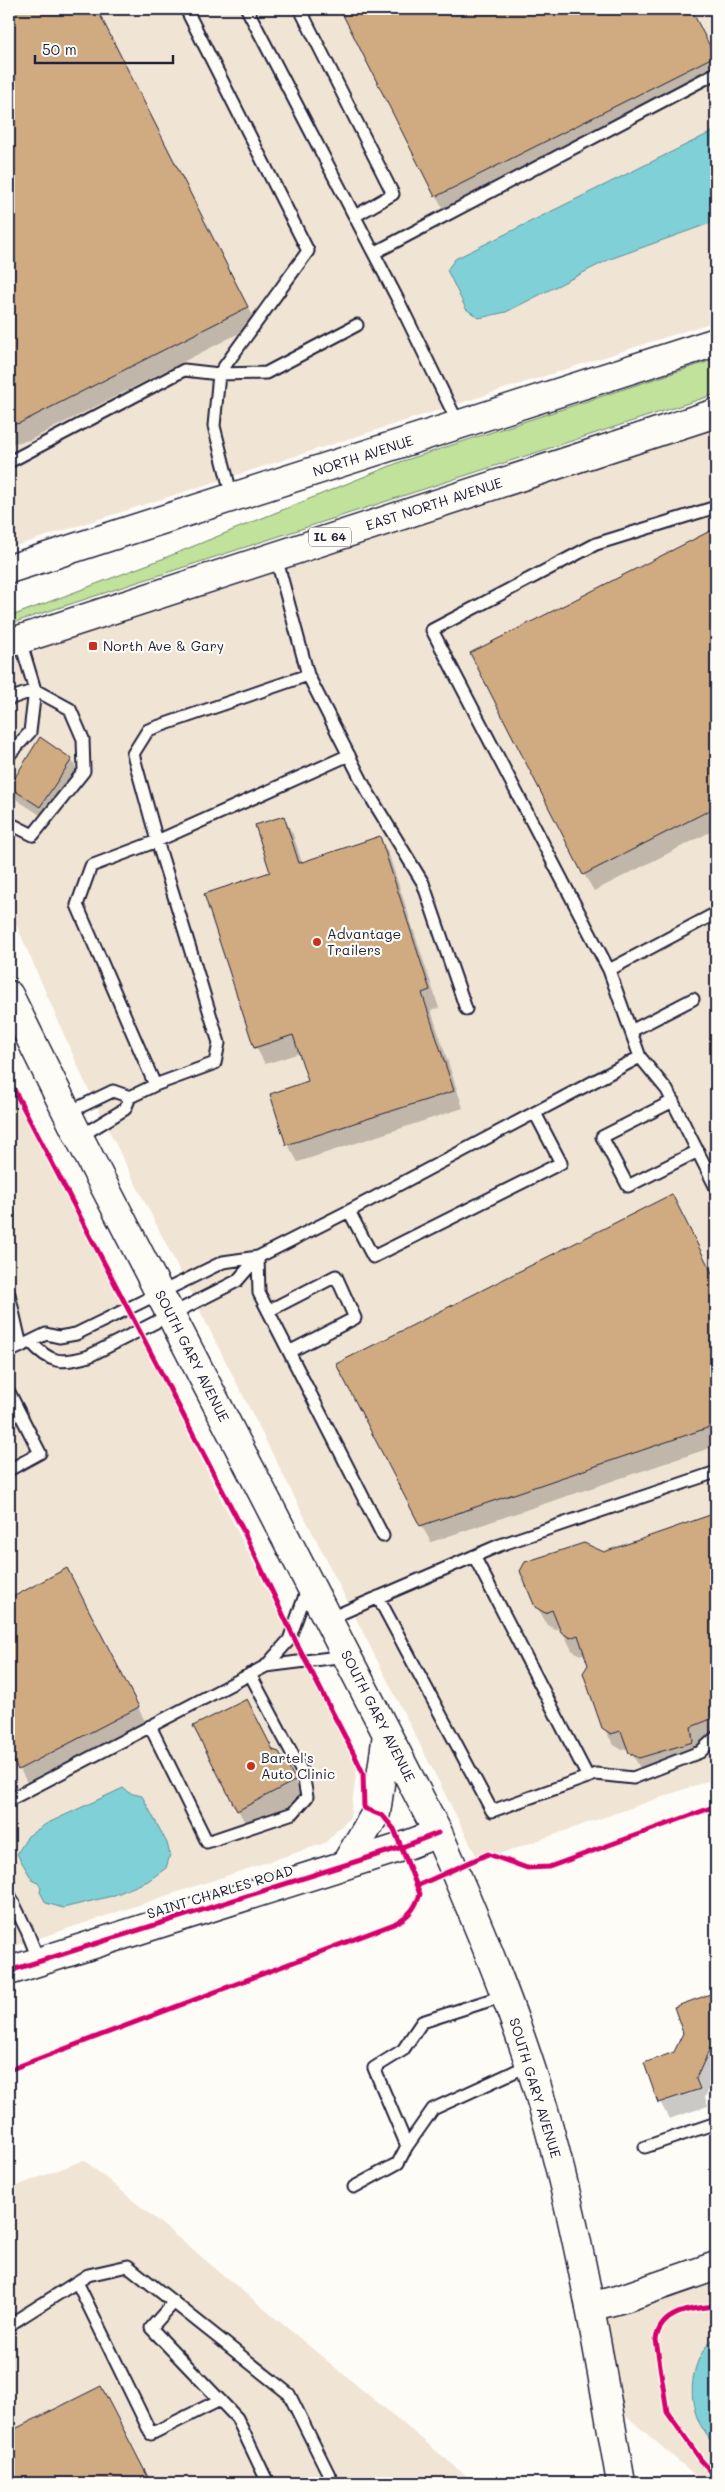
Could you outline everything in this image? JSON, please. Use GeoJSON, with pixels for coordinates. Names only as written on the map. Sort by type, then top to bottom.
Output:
{"type":"FeatureCollection","features":[{"type":"Feature","properties":{"kind":"main road","name":"NORTH AVENUE"},"geometry":{"type":"LineString","coordinates":[[9,569],[716,342]]}},
{"type":"Feature","properties":{"kind":"main road","name":"EAST NORTH AVENUE"},"geometry":{"type":"LineString","coordinates":[[14,641],[716,413]]}},
{"type":"Feature","properties":{"kind":"main road","name":"SOUTH GARY AVENUE"},"geometry":{"type":"LineString","coordinates":[[12,1011],[166,1304],[438,1833],[482,1934],[530,2064],[573,2224],[590,2307],[620,2483]]}},
{"type":"Feature","properties":{"kind":"main road"},"geometry":{"type":"LineString","coordinates":[[345,1865],[376,1813],[387,1734]]}},
{"type":"Feature","properties":{"kind":"main road","name":"SAINT CHARLES ROAD"},"geometry":{"type":"LineString","coordinates":[[9,1971],[402,1847],[438,1833]]}},
{"type":"Feature","properties":{"kind":"main road"},"geometry":{"type":"LineString","coordinates":[[590,2307],[624,2298],[716,2266]]}},
{"type":"Feature","properties":{"kind":"lane"},"geometry":{"type":"LineString","coordinates":[[186,9],[308,250],[219,374],[214,426],[232,497]]}},
{"type":"Feature","properties":{"kind":"lane"},"geometry":{"type":"LineString","coordinates":[[247,9],[374,253],[459,425]]}},
{"type":"Feature","properties":{"kind":"lane"},"geometry":{"type":"LineString","coordinates":[[300,9],[393,194],[354,216]]}},
{"type":"Feature","properties":{"kind":"lane"},"geometry":{"type":"LineString","coordinates":[[374,253],[716,72]]}},
{"type":"Feature","properties":{"kind":"lane"},"geometry":{"type":"LineString","coordinates":[[9,462],[184,370],[219,374],[266,373],[357,325]]}},
{"type":"Feature","properties":{"kind":"lane"},"geometry":{"type":"LineString","coordinates":[[716,507],[596,544],[432,630],[609,970],[640,1057],[667,1090],[716,1188]]}},
{"type":"Feature","properties":{"kind":"lane"},"geometry":{"type":"LineString","coordinates":[[275,555],[308,675],[367,791],[423,884],[466,1009]]}},
{"type":"Feature","properties":{"kind":"lane"},"geometry":{"type":"LineString","coordinates":[[9,755],[30,732],[35,690],[14,641]]}},
{"type":"Feature","properties":{"kind":"lane"},"geometry":{"type":"LineString","coordinates":[[79,1137],[125,1109],[130,1097],[155,1085],[215,1063],[219,1043],[157,841],[133,754],[148,730],[308,675]]}},
{"type":"Feature","properties":{"kind":"lane"},"geometry":{"type":"LineString","coordinates":[[9,699],[35,690],[70,709],[83,739],[84,771],[33,835],[9,823]]}},
{"type":"Feature","properties":{"kind":"lane"},"geometry":{"type":"LineString","coordinates":[[155,1085],[77,904],[91,866],[157,841],[349,755]]}},
{"type":"Feature","properties":{"kind":"lane"},"geometry":{"type":"LineString","coordinates":[[609,970],[716,913]]}},
{"type":"Feature","properties":{"kind":"lane"},"geometry":{"type":"LineString","coordinates":[[632,1031],[694,999]]}},
{"type":"Feature","properties":{"kind":"lane"},"geometry":{"type":"LineString","coordinates":[[9,1294],[26,1344],[54,1360],[69,1362],[89,1356],[224,1262],[258,1257],[349,1212],[640,1057]]}},
{"type":"Feature","properties":{"kind":"lane"},"geometry":{"type":"LineString","coordinates":[[67,1113],[113,1091],[130,1097]]}},
{"type":"Feature","properties":{"kind":"lane"},"geometry":{"type":"LineString","coordinates":[[673,1101],[602,1137],[628,1186],[698,1151]]}},
{"type":"Feature","properties":{"kind":"lane"},"geometry":{"type":"LineString","coordinates":[[349,1212],[373,1258],[560,1163],[535,1113]]}},
{"type":"Feature","properties":{"kind":"lane"},"geometry":{"type":"LineString","coordinates":[[9,1352],[46,1334],[60,1337],[76,1334],[237,1281],[258,1257]]}},
{"type":"Feature","properties":{"kind":"lane"},"geometry":{"type":"LineString","coordinates":[[258,1257],[259,1293],[383,1536]]}},
{"type":"Feature","properties":{"kind":"lane"},"geometry":{"type":"LineString","coordinates":[[268,1311],[336,1276],[355,1318],[289,1352]]}},
{"type":"Feature","properties":{"kind":"lane"},"geometry":{"type":"LineString","coordinates":[[9,1392],[40,1453],[9,1470]]}},
{"type":"Feature","properties":{"kind":"lane"},"geometry":{"type":"LineString","coordinates":[[328,1619],[500,1545],[716,1472]]}},
{"type":"Feature","properties":{"kind":"lane"},"geometry":{"type":"LineString","coordinates":[[474,1556],[588,1777]]}},
{"type":"Feature","properties":{"kind":"lane"},"geometry":{"type":"LineString","coordinates":[[266,1666],[289,1640],[309,1583]]}},
{"type":"Feature","properties":{"kind":"lane"},"geometry":{"type":"LineString","coordinates":[[378,1597],[492,1811],[596,1774],[633,1778],[700,1752],[716,1737]]}},
{"type":"Feature","properties":{"kind":"lane"},"geometry":{"type":"LineString","coordinates":[[9,1800],[266,1666],[347,1656]]}},
{"type":"Feature","properties":{"kind":"lane"},"geometry":{"type":"LineString","coordinates":[[150,1726],[207,1842],[293,1813],[307,1797],[303,1774],[250,1674]]}},
{"type":"Feature","properties":{"kind":"lane"},"geometry":{"type":"LineString","coordinates":[[9,1894],[27,1931],[39,1962]]}},
{"type":"Feature","properties":{"kind":"lane"},"geometry":{"type":"LineString","coordinates":[[407,2146],[374,2068],[404,2050],[422,2022],[506,1995]]}},
{"type":"Feature","properties":{"kind":"lane"},"geometry":{"type":"LineString","coordinates":[[354,2187],[398,2163],[407,2146],[433,2109],[530,2064]]}},
{"type":"Feature","properties":{"kind":"lane"},"geometry":{"type":"LineString","coordinates":[[645,2147],[716,2123]]}},
{"type":"Feature","properties":{"kind":"lane"},"geometry":{"type":"LineString","coordinates":[[9,2325],[88,2275],[128,2266],[289,2394],[333,2483]]}},
{"type":"Feature","properties":{"kind":"lane"},"geometry":{"type":"LineString","coordinates":[[77,2282],[151,2434],[220,2400]]}},
{"type":"Feature","properties":{"kind":"lane"},"geometry":{"type":"LineString","coordinates":[[174,2302],[151,2328],[237,2418],[268,2483]]}},
{"type":"Feature","properties":{"kind":"shaded area"},"geometry":{"type":"Polygon","coordinates":[[[9,9],[716,9],[716,321],[9,548],[9,9]]]}},
{"type":"Feature","properties":{"kind":"shaded area"},"geometry":{"type":"Polygon","coordinates":[[[716,425],[716,1778],[479,1861],[119,1151],[83,1078],[9,908],[9,666],[58,638],[716,425]]]}},
{"type":"Feature","properties":{"kind":"shaded area"},"geometry":{"type":"Polygon","coordinates":[[[9,1078],[357,1769],[350,1817],[325,1843],[9,1948],[9,1078]]]}},
{"type":"Feature","properties":{"kind":"shaded area"},"geometry":{"type":"Polygon","coordinates":[[[84,2160],[475,2483],[9,2483],[9,2189],[84,2160]]]}},
{"type":"Feature","properties":{"kind":"shaded area"},"geometry":{"type":"Polygon","coordinates":[[[716,2280],[716,2483],[704,2483],[617,2408],[602,2320],[716,2280]]]}},
{"type":"Feature","properties":{"kind":"green space"},"geometry":{"type":"Polygon","coordinates":[[[716,359],[716,394],[9,624],[9,617],[162,559],[400,462],[716,359]]]}},
{"type":"Feature","properties":{"kind":"water"},"geometry":{"type":"Polygon","coordinates":[[[716,130],[716,221],[610,259],[506,312],[479,318],[466,309],[447,270],[455,259],[716,130]]]}},
{"type":"Feature","properties":{"kind":"water"},"geometry":{"type":"Polygon","coordinates":[[[123,1788],[129,1793],[142,1796],[167,1843],[170,1855],[166,1868],[148,1881],[112,1896],[63,1908],[46,1903],[40,1892],[41,1888],[38,1883],[33,1881],[17,1854],[28,1836],[46,1824],[123,1788]]]}},
{"type":"Feature","properties":{"kind":"water"},"geometry":{"type":"Polygon","coordinates":[[[716,2336],[716,2449],[699,2422],[695,2411],[692,2388],[701,2354],[716,2336]]]}},
{"type":"Feature","properties":{"kind":"building"},"geometry":{"type":"Polygon","coordinates":[[[9,9],[97,9],[248,307],[20,423],[9,425],[9,9]]]}},
{"type":"Feature","properties":{"kind":"building"},"geometry":{"type":"Polygon","coordinates":[[[340,9],[691,9],[715,56],[435,197],[340,9]]]}},
{"type":"Feature","properties":{"kind":"building"},"geometry":{"type":"Polygon","coordinates":[[[716,528],[716,807],[583,875],[470,653],[716,528]]]}},
{"type":"Feature","properties":{"kind":"building"},"geometry":{"type":"Polygon","coordinates":[[[40,737],[72,759],[40,807],[9,787],[40,737]]]}},
{"type":"Feature","properties":{"kind":"building","name":"Advantage Trailers"},"geometry":{"type":"Polygon","coordinates":[[[284,816],[299,863],[380,836],[430,990],[422,993],[454,1091],[286,1145],[270,1094],[308,1081],[293,1035],[254,1048],[204,894],[270,872],[255,825],[284,816]]]}},
{"type":"Feature","properties":{"kind":"building"},"geometry":{"type":"Polygon","coordinates":[[[672,1194],[716,1281],[716,1425],[420,1526],[336,1364],[672,1194]]]}},
{"type":"Feature","properties":{"kind":"building"},"geometry":{"type":"Polygon","coordinates":[[[716,1513],[716,1717],[691,1727],[693,1742],[639,1758],[629,1753],[621,1731],[611,1734],[602,1728],[583,1673],[588,1665],[578,1635],[570,1638],[561,1632],[552,1610],[545,1613],[535,1607],[520,1571],[525,1562],[584,1543],[604,1552],[716,1513]]]}},
{"type":"Feature","properties":{"kind":"building"},"geometry":{"type":"Polygon","coordinates":[[[67,1568],[139,1707],[18,1770],[9,1752],[9,1599],[67,1568]]]}},
{"type":"Feature","properties":{"kind":"building","name":"Bartel's Auto Clinic"},"geometry":{"type":"Polygon","coordinates":[[[247,1699],[273,1750],[279,1752],[296,1780],[237,1811],[193,1726],[247,1699]]]}},
{"type":"Feature","properties":{"kind":"building"},"geometry":{"type":"Polygon","coordinates":[[[716,1992],[716,2044],[711,2046],[696,2079],[700,2089],[658,2103],[644,2063],[674,2052],[683,2033],[674,2007],[716,1992]]]}},
{"type":"Feature","properties":{"kind":"building"},"geometry":{"type":"Polygon","coordinates":[[[101,2386],[151,2483],[9,2483],[9,2432],[101,2386]]]}},
{"type":"Feature","properties":{"kind":"cycle path"},"geometry":{"type":"LineString","coordinates":[[9,1080],[243,1530],[297,1644],[355,1756],[363,1773],[364,1808],[383,1816],[394,1829],[420,1894],[410,1912],[394,1924],[9,2070]]}},
{"type":"Feature","properties":{"kind":"cycle path"},"geometry":{"type":"LineString","coordinates":[[419,1885],[488,1854],[527,1868],[549,1867],[716,1806]]}},
{"type":"Feature","properties":{"kind":"cycle path"},"geometry":{"type":"LineString","coordinates":[[9,1971],[402,1847],[438,1833]]}},
{"type":"Feature","properties":{"kind":"cycle path"},"geometry":{"type":"LineString","coordinates":[[716,2306],[688,2310],[670,2317],[659,2330],[656,2340],[667,2412],[701,2460],[716,2477]]}},
{"type":"Feature","properties":{"kind":"place","name":"North Ave & Gary"},"geometry":{"type":"Point","coordinates":[93,646]}},
{"type":"Feature","properties":{"kind":"place","name":"Advantage Trailers"},"geometry":{"type":"Point","coordinates":[317,942]}},
{"type":"Feature","properties":{"kind":"place","name":"Bartel's Auto Clinic"},"geometry":{"type":"Point","coordinates":[251,1766]}}]}
